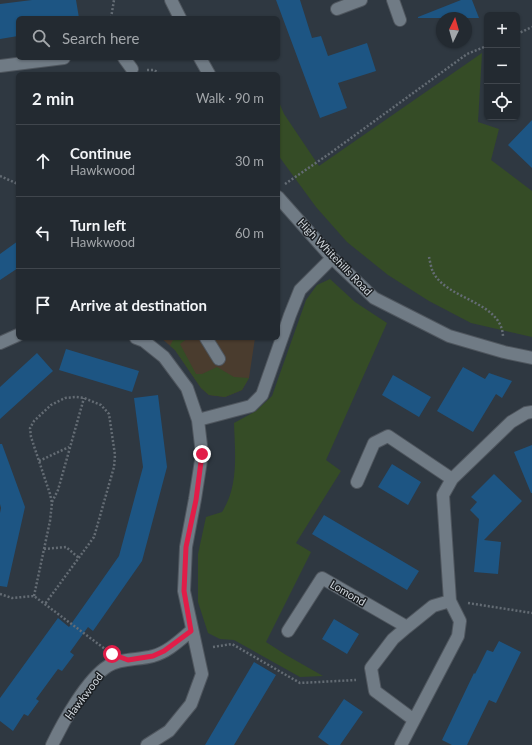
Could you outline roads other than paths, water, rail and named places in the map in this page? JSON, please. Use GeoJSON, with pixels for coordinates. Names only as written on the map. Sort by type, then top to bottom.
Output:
{"type":"FeatureCollection","features":[{"type":"Feature","properties":{"kind":"street"},"geometry":{"type":"LineString","coordinates":[[171,0],[179,16]]}},
{"type":"Feature","properties":{"kind":"street"},"geometry":{"type":"LineString","coordinates":[[337,9],[361,0]]}},
{"type":"Feature","properties":{"kind":"street"},"geometry":{"type":"LineString","coordinates":[[393,0],[400,20]]}},
{"type":"Feature","properties":{"kind":"street"},"geometry":{"type":"LineString","coordinates":[[0,66],[48,60]]}},
{"type":"Feature","properties":{"kind":"street"},"geometry":{"type":"LineString","coordinates":[[125,60],[132,69]]}},
{"type":"Feature","properties":{"kind":"street"},"geometry":{"type":"LineString","coordinates":[[201,60],[207,72]]}},
{"type":"Feature","properties":{"kind":"street","name":"High Whitehills Road"},"geometry":{"type":"LineString","coordinates":[[280,199],[332,258],[374,298],[449,336],[504,352],[532,358]]}},
{"type":"Feature","properties":{"kind":"street"},"geometry":{"type":"LineString","coordinates":[[198,420],[251,406],[262,395],[290,314],[300,290],[332,258]]}},
{"type":"Feature","properties":{"kind":"street"},"geometry":{"type":"LineString","coordinates":[[0,343],[16,336]]}},
{"type":"Feature","properties":{"kind":"street"},"geometry":{"type":"LineString","coordinates":[[144,340],[164,357],[187,388],[198,420],[202,454],[196,500],[186,547],[184,591],[191,631],[202,674],[191,704],[170,731],[147,745]]}},
{"type":"Feature","properties":{"kind":"street"},"geometry":{"type":"LineString","coordinates":[[207,340],[219,359]]}},
{"type":"Feature","properties":{"kind":"street"},"geometry":{"type":"LineString","coordinates":[[401,745],[458,636],[460,621],[450,601],[444,496],[452,479],[511,422],[526,413],[532,412]]}},
{"type":"Feature","properties":{"kind":"street"},"geometry":{"type":"LineString","coordinates":[[357,482],[374,443],[388,436],[452,479]]}},
{"type":"Feature","properties":{"kind":"street","name":"Lomond"},"geometry":{"type":"LineString","coordinates":[[288,631],[322,578],[407,627]]}},
{"type":"Feature","properties":{"kind":"street"},"geometry":{"type":"LineString","coordinates":[[414,720],[375,691],[371,668],[394,639],[407,627],[433,606],[450,601]]}},
{"type":"Feature","properties":{"kind":"street","name":"Hawkwood"},"geometry":{"type":"LineString","coordinates":[[52,745],[59,730],[75,705],[95,678],[109,665],[153,656],[164,651],[191,631]]}}]}
